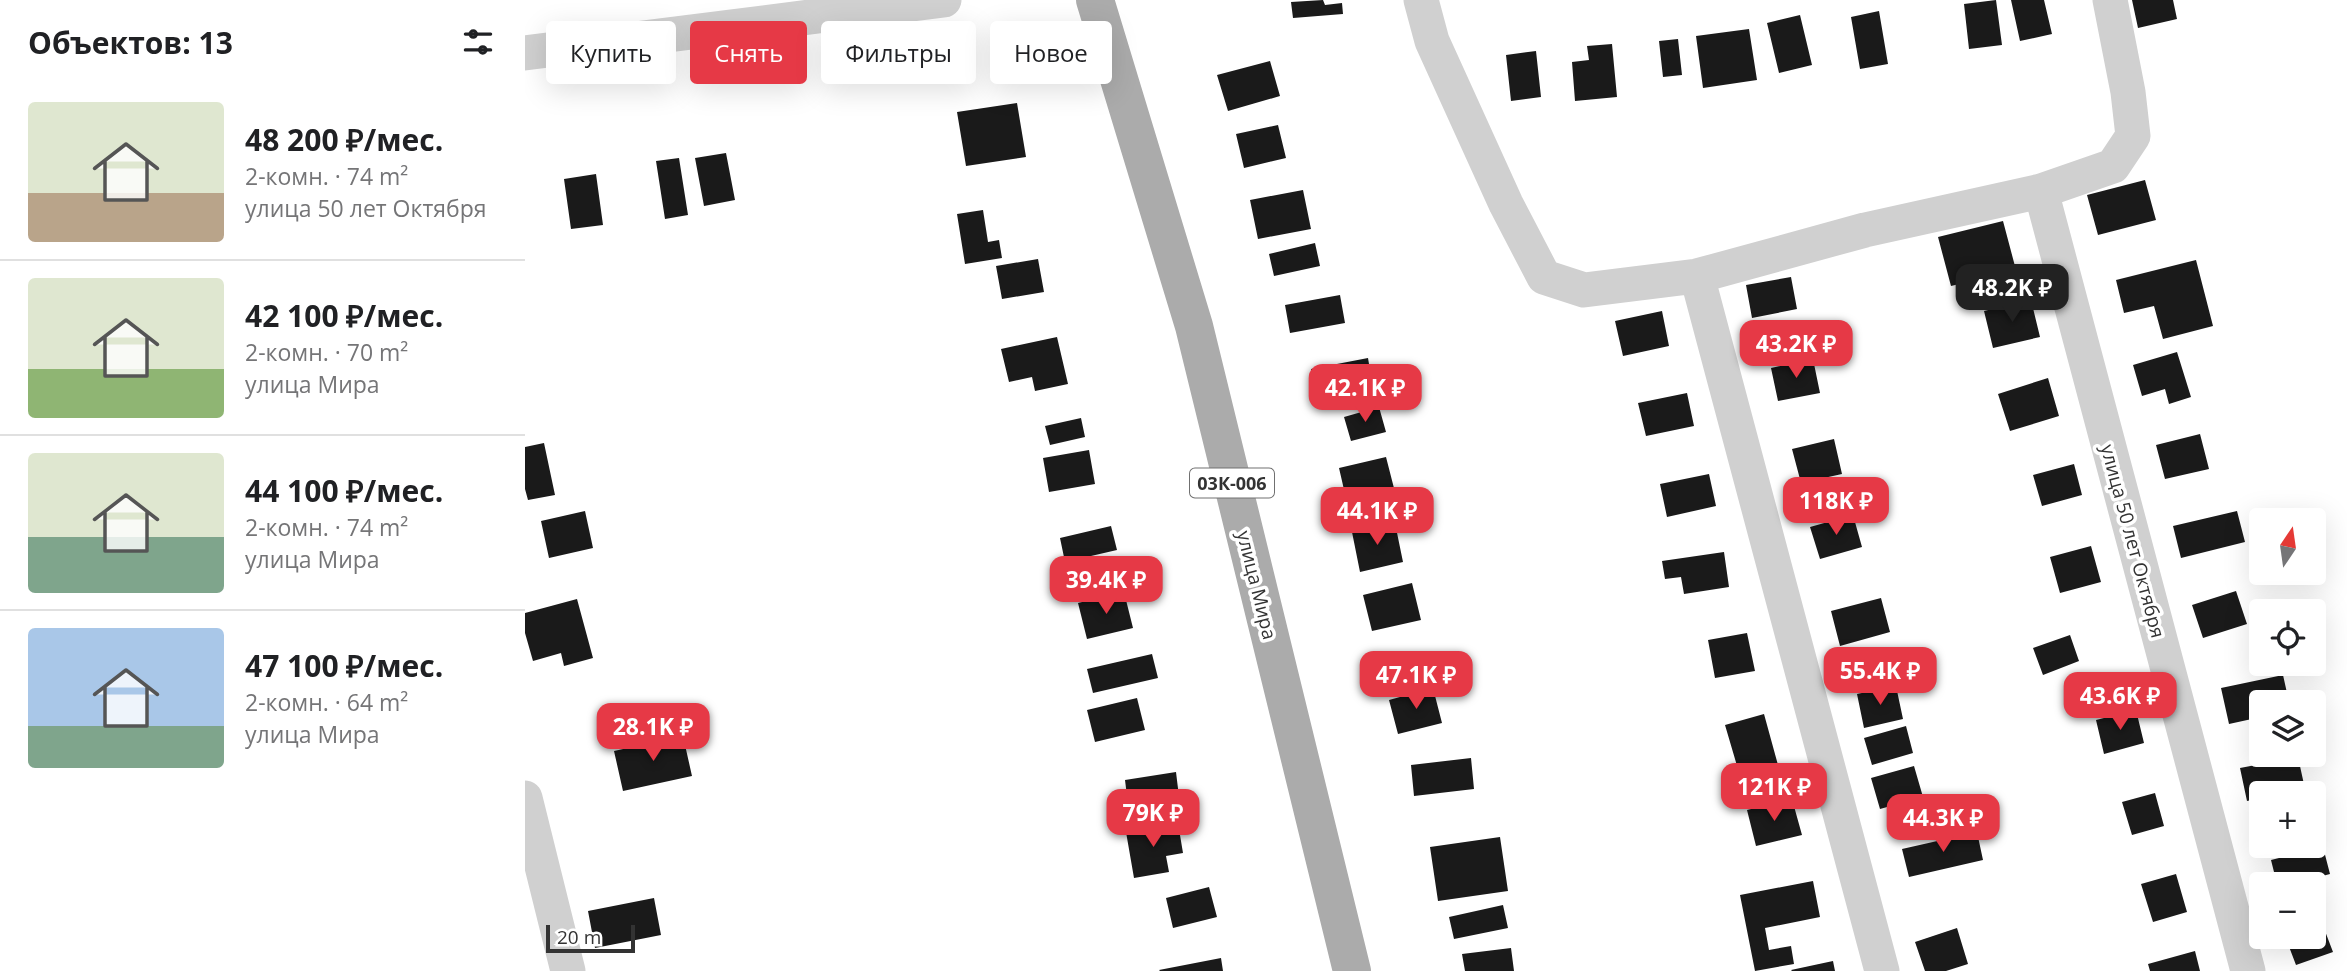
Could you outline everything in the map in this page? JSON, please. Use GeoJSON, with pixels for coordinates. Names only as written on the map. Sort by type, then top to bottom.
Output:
{"type":"FeatureCollection","features":[{"type":"Feature","properties":{"kind":"main road","name":"улица Мира"},"geometry":{"type":"LineString","coordinates":[[1095,0],[1194,326],[1352,971]]}},
{"type":"Feature","properties":{"kind":"street"},"geometry":{"type":"LineString","coordinates":[[525,53],[944,0]]}},
{"type":"Feature","properties":{"kind":"street"},"geometry":{"type":"LineString","coordinates":[[1421,0],[1432,41],[1506,204],[1544,277],[1584,290],[1697,276],[1865,230],[2041,191],[2113,166],[2133,136],[2128,92],[2110,0]]}},
{"type":"Feature","properties":{"kind":"street","name":"улица 50 лет Октября"},"geometry":{"type":"LineString","coordinates":[[2041,191],[2248,971]]}},
{"type":"Feature","properties":{"kind":"street"},"geometry":{"type":"LineString","coordinates":[[1697,276],[1882,971]]}},
{"type":"Feature","properties":{"kind":"street"},"geometry":{"type":"LineString","coordinates":[[525,798],[568,971]]}},
{"type":"Feature","properties":{"kind":"building"},"geometry":{"type":"Polygon","coordinates":[[[1323,0],[1325,5],[1342,3],[1343,14],[1293,18],[1291,2],[1323,0]]]}},
{"type":"Feature","properties":{"kind":"building"},"geometry":{"type":"Polygon","coordinates":[[[1996,0],[2002,45],[1969,49],[1964,4],[1996,0]]]}},
{"type":"Feature","properties":{"kind":"building"},"geometry":{"type":"Polygon","coordinates":[[[2011,0],[2044,0],[2052,34],[2020,41],[2011,0]]]}},
{"type":"Feature","properties":{"kind":"building"},"geometry":{"type":"Polygon","coordinates":[[[2132,0],[2173,0],[2177,19],[2138,28],[2132,0]]]}},
{"type":"Feature","properties":{"kind":"building"},"geometry":{"type":"Polygon","coordinates":[[[1879,11],[1888,64],[1860,69],[1851,17],[1879,11]]]}},
{"type":"Feature","properties":{"kind":"building"},"geometry":{"type":"Polygon","coordinates":[[[1800,15],[1812,65],[1779,73],[1767,23],[1800,15]]]}},
{"type":"Feature","properties":{"kind":"building"},"geometry":{"type":"Polygon","coordinates":[[[1749,29],[1757,80],[1703,88],[1696,36],[1749,29]]]}},
{"type":"Feature","properties":{"kind":"building"},"geometry":{"type":"Polygon","coordinates":[[[1678,39],[1682,75],[1663,77],[1659,41],[1678,39]]]}},
{"type":"Feature","properties":{"kind":"building"},"geometry":{"type":"Polygon","coordinates":[[[1612,44],[1617,97],[1575,101],[1572,62],[1589,60],[1587,46],[1612,44]]]}},
{"type":"Feature","properties":{"kind":"building"},"geometry":{"type":"Polygon","coordinates":[[[1536,51],[1541,97],[1511,101],[1506,55],[1536,51]]]}},
{"type":"Feature","properties":{"kind":"building"},"geometry":{"type":"Polygon","coordinates":[[[1270,61],[1280,96],[1228,111],[1217,75],[1270,61]]]}},
{"type":"Feature","properties":{"kind":"building"},"geometry":{"type":"Polygon","coordinates":[[[1017,103],[1026,157],[966,166],[957,112],[1017,103]]]}},
{"type":"Feature","properties":{"kind":"building"},"geometry":{"type":"Polygon","coordinates":[[[1278,125],[1286,158],[1244,168],[1236,134],[1278,125]]]}},
{"type":"Feature","properties":{"kind":"building"},"geometry":{"type":"Polygon","coordinates":[[[726,153],[735,200],[704,206],[695,158],[726,153]]]}},
{"type":"Feature","properties":{"kind":"building"},"geometry":{"type":"Polygon","coordinates":[[[679,158],[688,215],[665,219],[656,161],[679,158]]]}},
{"type":"Feature","properties":{"kind":"building"},"geometry":{"type":"Polygon","coordinates":[[[596,174],[603,225],[571,229],[564,179],[596,174]]]}},
{"type":"Feature","properties":{"kind":"building"},"geometry":{"type":"Polygon","coordinates":[[[2145,180],[2156,220],[2098,235],[2087,195],[2145,180]]]}},
{"type":"Feature","properties":{"kind":"building"},"geometry":{"type":"Polygon","coordinates":[[[1303,190],[1311,229],[1258,239],[1250,200],[1303,190]]]}},
{"type":"Feature","properties":{"kind":"building"},"geometry":{"type":"Polygon","coordinates":[[[983,210],[988,242],[999,240],[1002,258],[965,264],[957,214],[983,210]]]}},
{"type":"Feature","properties":{"kind":"building"},"geometry":{"type":"Polygon","coordinates":[[[2003,221],[2016,270],[1951,286],[1938,237],[2003,221]]]}},
{"type":"Feature","properties":{"kind":"building"},"geometry":{"type":"Polygon","coordinates":[[[1315,243],[1320,266],[1274,276],[1269,254],[1315,243]]]}},
{"type":"Feature","properties":{"kind":"building"},"geometry":{"type":"Polygon","coordinates":[[[1038,259],[1044,292],[1002,299],[996,266],[1038,259]]]}},
{"type":"Feature","properties":{"kind":"building"},"geometry":{"type":"Polygon","coordinates":[[[2196,260],[2213,326],[2163,339],[2154,306],[2124,313],[2116,280],[2196,260]]]}},
{"type":"Feature","properties":{"kind":"building"},"geometry":{"type":"Polygon","coordinates":[[[1791,277],[1797,309],[1752,318],[1746,285],[1791,277]]]}},
{"type":"Feature","properties":{"kind":"building"},"geometry":{"type":"Polygon","coordinates":[[[1340,295],[1345,323],[1290,333],[1285,305],[1340,295]]]}},
{"type":"Feature","properties":{"kind":"building"},"geometry":{"type":"Polygon","coordinates":[[[2031,300],[2040,337],[1993,348],[1984,311],[2031,300]]]}},
{"type":"Feature","properties":{"kind":"building"},"geometry":{"type":"Polygon","coordinates":[[[1662,311],[1669,346],[1623,356],[1615,321],[1662,311]]]}},
{"type":"Feature","properties":{"kind":"building"},"geometry":{"type":"Polygon","coordinates":[[[1057,337],[1068,384],[1035,391],[1032,377],[1009,382],[1001,349],[1057,337]]]}},
{"type":"Feature","properties":{"kind":"building"},"geometry":{"type":"Polygon","coordinates":[[[2177,352],[2191,397],[2169,404],[2165,389],[2142,396],[2133,365],[2177,352]]]}},
{"type":"Feature","properties":{"kind":"building"},"geometry":{"type":"Polygon","coordinates":[[[1368,358],[1374,394],[1318,404],[1311,369],[1368,358]]]}},
{"type":"Feature","properties":{"kind":"building"},"geometry":{"type":"Polygon","coordinates":[[[1813,359],[1820,393],[1778,401],[1771,368],[1813,359]]]}},
{"type":"Feature","properties":{"kind":"building"},"geometry":{"type":"Polygon","coordinates":[[[2048,378],[2059,416],[2010,431],[1998,394],[2048,378]]]}},
{"type":"Feature","properties":{"kind":"building"},"geometry":{"type":"Polygon","coordinates":[[[1687,393],[1694,426],[1646,436],[1638,403],[1687,393]]]}},
{"type":"Feature","properties":{"kind":"building"},"geometry":{"type":"Polygon","coordinates":[[[1379,407],[1386,432],[1351,441],[1344,417],[1379,407]]]}},
{"type":"Feature","properties":{"kind":"building"},"geometry":{"type":"Polygon","coordinates":[[[1081,418],[1085,437],[1050,445],[1045,426],[1081,418]]]}},
{"type":"Feature","properties":{"kind":"building"},"geometry":{"type":"Polygon","coordinates":[[[2200,434],[2209,469],[2165,479],[2156,445],[2200,434]]]}},
{"type":"Feature","properties":{"kind":"building"},"geometry":{"type":"Polygon","coordinates":[[[1834,439],[1842,474],[1801,483],[1792,449],[1834,439]]]}},
{"type":"Feature","properties":{"kind":"building"},"geometry":{"type":"Polygon","coordinates":[[[544,443],[555,495],[528,500],[525,489],[525,447],[544,443]]]}},
{"type":"Feature","properties":{"kind":"building"},"geometry":{"type":"Polygon","coordinates":[[[1089,450],[1095,484],[1049,492],[1043,458],[1089,450]]]}},
{"type":"Feature","properties":{"kind":"building"},"geometry":{"type":"Polygon","coordinates":[[[1386,457],[1396,496],[1348,507],[1339,468],[1386,457]]]}},
{"type":"Feature","properties":{"kind":"building"},"geometry":{"type":"Polygon","coordinates":[[[2074,464],[2082,495],[2042,506],[2033,475],[2074,464]]]}},
{"type":"Feature","properties":{"kind":"building"},"geometry":{"type":"Polygon","coordinates":[[[1709,474],[1716,506],[1667,517],[1660,484],[1709,474]]]}},
{"type":"Feature","properties":{"kind":"building"},"geometry":{"type":"Polygon","coordinates":[[[585,511],[593,548],[549,558],[541,521],[585,511]]]}},
{"type":"Feature","properties":{"kind":"building"},"geometry":{"type":"Polygon","coordinates":[[[2237,511],[2245,542],[2181,558],[2173,526],[2237,511]]]}},
{"type":"Feature","properties":{"kind":"building"},"geometry":{"type":"Polygon","coordinates":[[[1853,515],[1862,547],[1820,559],[1810,527],[1853,515]]]}},
{"type":"Feature","properties":{"kind":"building"},"geometry":{"type":"Polygon","coordinates":[[[1395,523],[1403,562],[1360,572],[1352,532],[1395,523]]]}},
{"type":"Feature","properties":{"kind":"building"},"geometry":{"type":"Polygon","coordinates":[[[1111,526],[1117,550],[1065,562],[1060,538],[1111,526]]]}},
{"type":"Feature","properties":{"kind":"building"},"geometry":{"type":"Polygon","coordinates":[[[2091,546],[2101,582],[2060,593],[2050,557],[2091,546]]]}},
{"type":"Feature","properties":{"kind":"building"},"geometry":{"type":"Polygon","coordinates":[[[1724,552],[1729,587],[1684,594],[1681,577],[1665,579],[1662,561],[1724,552]]]}},
{"type":"Feature","properties":{"kind":"building"},"geometry":{"type":"Polygon","coordinates":[[[1412,583],[1421,620],[1372,631],[1363,595],[1412,583]]]}},
{"type":"Feature","properties":{"kind":"building"},"geometry":{"type":"Polygon","coordinates":[[[2236,591],[2247,624],[2203,638],[2192,605],[2236,591]]]}},
{"type":"Feature","properties":{"kind":"building"},"geometry":{"type":"Polygon","coordinates":[[[1124,592],[1133,628],[1087,639],[1078,603],[1124,592]]]}},
{"type":"Feature","properties":{"kind":"building"},"geometry":{"type":"Polygon","coordinates":[[[1881,598],[1890,632],[1840,646],[1831,611],[1881,598]]]}},
{"type":"Feature","properties":{"kind":"building"},"geometry":{"type":"Polygon","coordinates":[[[577,599],[593,658],[564,666],[561,653],[533,661],[525,633],[525,613],[577,599]]]}},
{"type":"Feature","properties":{"kind":"building"},"geometry":{"type":"Polygon","coordinates":[[[1747,633],[1755,671],[1715,678],[1708,640],[1747,633]]]}},
{"type":"Feature","properties":{"kind":"building"},"geometry":{"type":"Polygon","coordinates":[[[2070,635],[2079,661],[2043,675],[2033,648],[2070,635]]]}},
{"type":"Feature","properties":{"kind":"building"},"geometry":{"type":"Polygon","coordinates":[[[1416,653],[1422,682],[1385,690],[1379,662],[1416,653]]]}},
{"type":"Feature","properties":{"kind":"building"},"geometry":{"type":"Polygon","coordinates":[[[1152,654],[1158,678],[1093,693],[1087,669],[1152,654]]]}},
{"type":"Feature","properties":{"kind":"building"},"geometry":{"type":"Polygon","coordinates":[[[2283,676],[2286,690],[2249,690],[2249,720],[2229,724],[2221,688],[2283,676]]]}},
{"type":"Feature","properties":{"kind":"building"},"geometry":{"type":"Polygon","coordinates":[[[1896,686],[1903,719],[1864,728],[1857,694],[1896,686]]]}},
{"type":"Feature","properties":{"kind":"building"},"geometry":{"type":"Polygon","coordinates":[[[1433,688],[1442,723],[1398,734],[1389,700],[1433,688]]]}},
{"type":"Feature","properties":{"kind":"building"},"geometry":{"type":"Polygon","coordinates":[[[1137,698],[1145,730],[1095,742],[1087,710],[1137,698]]]}},
{"type":"Feature","properties":{"kind":"building"},"geometry":{"type":"Polygon","coordinates":[[[2136,710],[2144,743],[2104,754],[2096,720],[2136,710]]]}},
{"type":"Feature","properties":{"kind":"building"},"geometry":{"type":"Polygon","coordinates":[[[1764,714],[1778,765],[1740,776],[1725,725],[1764,714]]]}},
{"type":"Feature","properties":{"kind":"building"},"geometry":{"type":"Polygon","coordinates":[[[1906,726],[1913,753],[1872,765],[1864,738],[1906,726]]]}},
{"type":"Feature","properties":{"kind":"building"},"geometry":{"type":"Polygon","coordinates":[[[683,736],[692,776],[623,791],[614,751],[683,736]]]}},
{"type":"Feature","properties":{"kind":"building"},"geometry":{"type":"Polygon","coordinates":[[[1471,758],[1474,789],[1414,796],[1411,765],[1471,758]]]}},
{"type":"Feature","properties":{"kind":"building"},"geometry":{"type":"Polygon","coordinates":[[[1914,766],[1923,797],[1880,809],[1871,778],[1914,766]]]}},
{"type":"Feature","properties":{"kind":"building"},"geometry":{"type":"Polygon","coordinates":[[[2300,767],[2303,781],[2249,781],[2247,801],[2240,768],[2300,767]]]}},
{"type":"Feature","properties":{"kind":"building"},"geometry":{"type":"Polygon","coordinates":[[[1176,772],[1180,805],[1129,812],[1125,780],[1176,772]]]}},
{"type":"Feature","properties":{"kind":"building"},"geometry":{"type":"Polygon","coordinates":[[[2155,793],[2164,826],[2132,835],[2122,802],[2155,793]]]}},
{"type":"Feature","properties":{"kind":"building"},"geometry":{"type":"Polygon","coordinates":[[[1792,799],[1802,835],[1756,846],[1747,810],[1792,799]]]}},
{"type":"Feature","properties":{"kind":"building"},"geometry":{"type":"Polygon","coordinates":[[[1178,823],[1183,853],[1166,856],[1169,872],[1134,878],[1126,832],[1178,823]]]}},
{"type":"Feature","properties":{"kind":"building"},"geometry":{"type":"Polygon","coordinates":[[[1977,832],[1983,860],[1909,877],[1902,849],[1977,832]]]}},
{"type":"Feature","properties":{"kind":"building"},"geometry":{"type":"Polygon","coordinates":[[[1500,837],[1508,891],[1438,901],[1430,847],[1500,837]]]}},
{"type":"Feature","properties":{"kind":"building"},"geometry":{"type":"Polygon","coordinates":[[[2326,858],[2330,874],[2274,872],[2271,860],[2326,858]]]}},
{"type":"Feature","properties":{"kind":"building"},"geometry":{"type":"Polygon","coordinates":[[[2176,874],[2187,912],[2153,922],[2141,884],[2176,874]]]}},
{"type":"Feature","properties":{"kind":"building"},"geometry":{"type":"Polygon","coordinates":[[[1813,881],[1820,917],[1765,928],[1769,950],[1791,946],[1794,964],[1755,971],[1740,895],[1813,881]]]}},
{"type":"Feature","properties":{"kind":"building"},"geometry":{"type":"Polygon","coordinates":[[[1209,887],[1217,917],[1173,928],[1166,898],[1209,887]]]}},
{"type":"Feature","properties":{"kind":"building"},"geometry":{"type":"Polygon","coordinates":[[[654,898],[661,935],[595,948],[588,911],[654,898]]]}},
{"type":"Feature","properties":{"kind":"building"},"geometry":{"type":"Polygon","coordinates":[[[1503,905],[1508,928],[1454,939],[1449,917],[1503,905]]]}},
{"type":"Feature","properties":{"kind":"building"},"geometry":{"type":"Polygon","coordinates":[[[1957,928],[1968,964],[1946,971],[1925,971],[1915,942],[1957,928]]]}},
{"type":"Feature","properties":{"kind":"building"},"geometry":{"type":"Polygon","coordinates":[[[2326,934],[2333,952],[2296,965],[2290,949],[2326,949],[2326,934]]]}},
{"type":"Feature","properties":{"kind":"building"},"geometry":{"type":"Polygon","coordinates":[[[1511,948],[1514,971],[1465,971],[1462,954],[1511,948]]]}},
{"type":"Feature","properties":{"kind":"building"},"geometry":{"type":"Polygon","coordinates":[[[2195,951],[2200,971],[2150,971],[2148,964],[2195,951]]]}},
{"type":"Feature","properties":{"kind":"building"},"geometry":{"type":"Polygon","coordinates":[[[1221,958],[1223,971],[1159,970],[1221,958]]]}},
{"type":"Feature","properties":{"kind":"building"},"geometry":{"type":"Polygon","coordinates":[[[1833,961],[1835,971],[1791,970],[1833,961]]]}}]}
